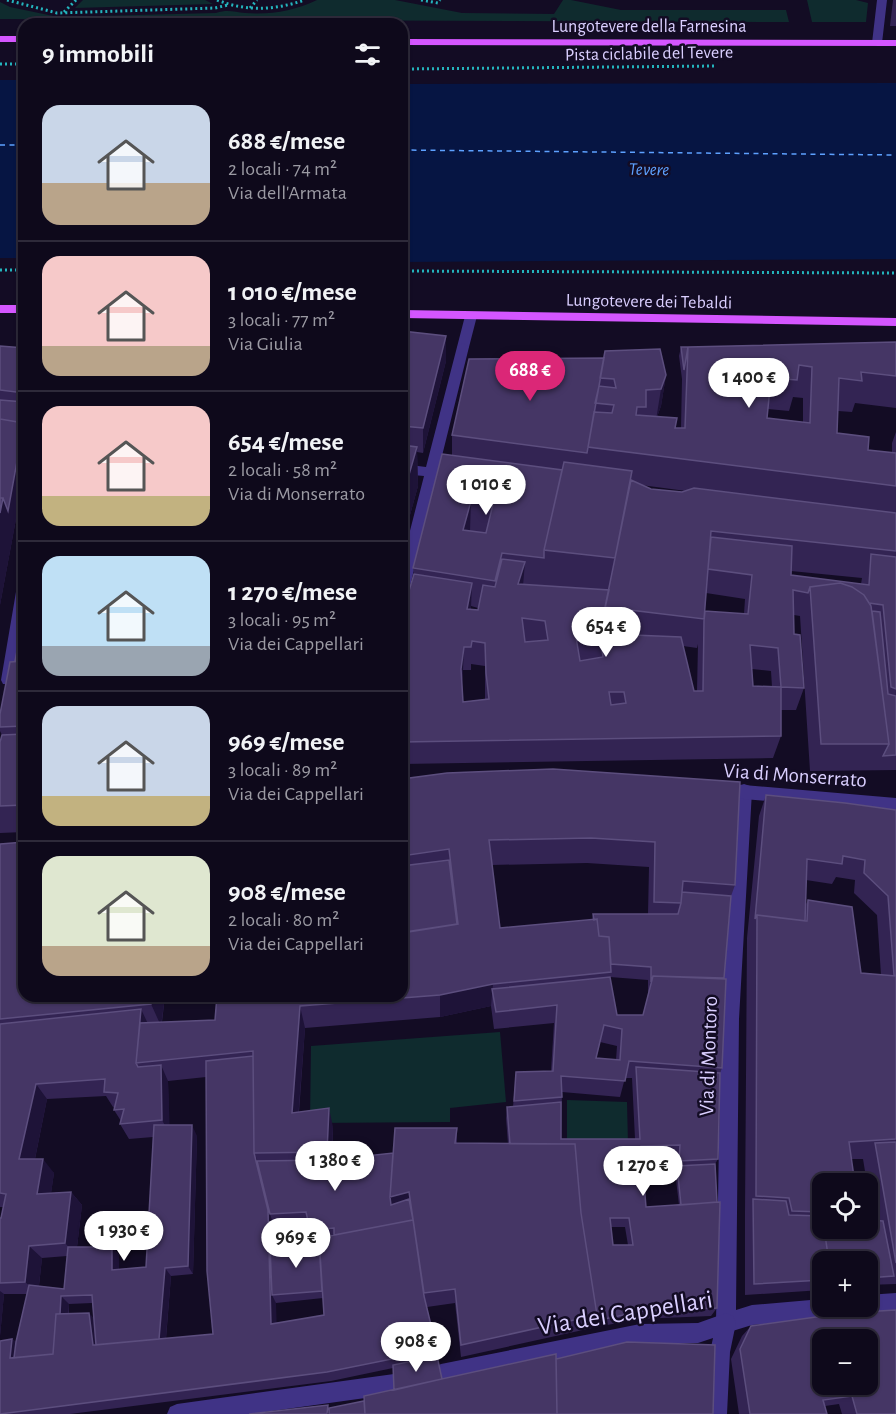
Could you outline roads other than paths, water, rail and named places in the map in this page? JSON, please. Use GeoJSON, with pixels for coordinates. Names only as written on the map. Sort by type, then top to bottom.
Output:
{"type":"FeatureCollection","features":[{"type":"Feature","properties":{"kind":"main road"},"geometry":{"type":"LineString","coordinates":[[0,39],[18,39]]}},
{"type":"Feature","properties":{"kind":"main road","name":"Lungotevere della Farnesina"},"geometry":{"type":"LineString","coordinates":[[408,42],[896,43]]}},
{"type":"Feature","properties":{"kind":"main road"},"geometry":{"type":"LineString","coordinates":[[0,309],[18,309]]}},
{"type":"Feature","properties":{"kind":"main road","name":"Lungotevere dei Tebaldi"},"geometry":{"type":"LineString","coordinates":[[408,314],[896,322]]}},
{"type":"Feature","properties":{"kind":"street"},"geometry":{"type":"LineString","coordinates":[[877,43],[882,0]]}},
{"type":"Feature","properties":{"kind":"street"},"geometry":{"type":"LineString","coordinates":[[408,567],[471,316]]}},
{"type":"Feature","properties":{"kind":"street"},"geometry":{"type":"LineString","coordinates":[[408,470],[469,477]]}},
{"type":"Feature","properties":{"kind":"street"},"geometry":{"type":"LineString","coordinates":[[6,690],[18,621]]}},
{"type":"Feature","properties":{"kind":"street","name":"Via di Monserrato"},"geometry":{"type":"LineString","coordinates":[[699,789],[896,805]]}},
{"type":"Feature","properties":{"kind":"street","name":"Via di Montoro"},"geometry":{"type":"LineString","coordinates":[[717,1414],[720,1352],[726,1323],[730,1019],[744,791]]}},
{"type":"Feature","properties":{"kind":"street"},"geometry":{"type":"LineString","coordinates":[[878,1304],[896,1303]]}},
{"type":"Feature","properties":{"kind":"street","name":"Via dei Cappellari"},"geometry":{"type":"LineString","coordinates":[[441,1374],[640,1334],[698,1333],[752,1315],[812,1310]]}},
{"type":"Feature","properties":{"kind":"street"},"geometry":{"type":"LineString","coordinates":[[177,1414],[394,1384]]}},
{"type":"Feature","properties":{"kind":"water"},"geometry":{"type":"Polygon","coordinates":[[[0,80],[18,80],[18,258],[0,258],[0,80]]]}},
{"type":"Feature","properties":{"kind":"water","name":"Tevere"},"geometry":{"type":"Polygon","coordinates":[[[896,83],[896,259],[408,262],[408,84],[896,83]]]}}]}
